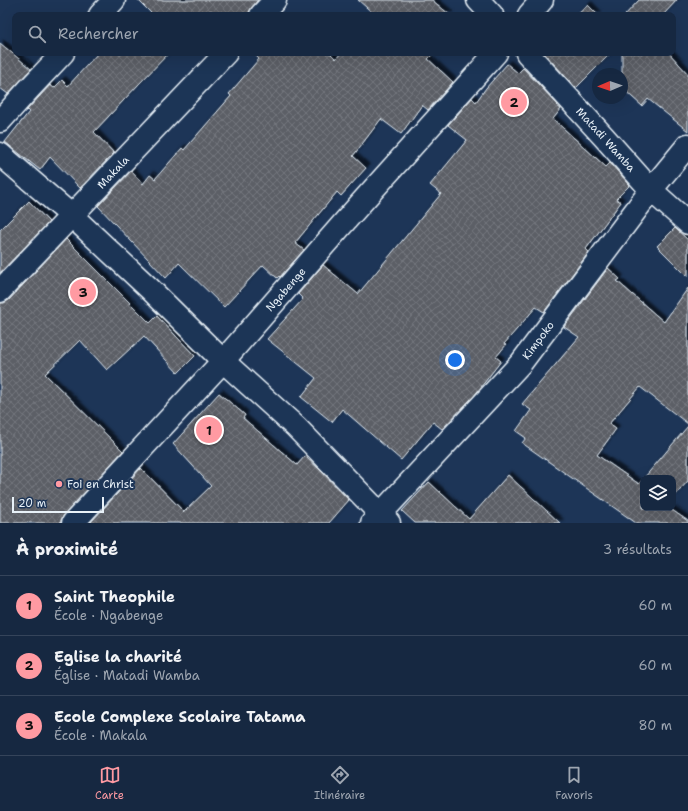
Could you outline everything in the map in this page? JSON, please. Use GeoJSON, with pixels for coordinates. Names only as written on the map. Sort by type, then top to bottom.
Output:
{"type":"FeatureCollection","features":[{"type":"Feature","properties":{"kind":"street"},"geometry":{"type":"LineString","coordinates":[[103,12],[114,0]]}},
{"type":"Feature","properties":{"kind":"street"},"geometry":{"type":"LineString","coordinates":[[264,12],[275,0]]}},
{"type":"Feature","properties":{"kind":"street"},"geometry":{"type":"LineString","coordinates":[[478,0],[489,12]]}},
{"type":"Feature","properties":{"kind":"street"},"geometry":{"type":"LineString","coordinates":[[532,12],[542,0]]}},
{"type":"Feature","properties":{"kind":"street"},"geometry":{"type":"LineString","coordinates":[[0,121],[60,56]]}},
{"type":"Feature","properties":{"kind":"street","name":"Makala"},"geometry":{"type":"LineString","coordinates":[[0,291],[223,56]]}},
{"type":"Feature","properties":{"kind":"street","name":"Ngabenge"},"geometry":{"type":"LineString","coordinates":[[73,523],[223,361],[361,203],[493,56]]}},
{"type":"Feature","properties":{"kind":"street","name":"Matadi Wamba"},"geometry":{"type":"LineString","coordinates":[[530,56],[651,190],[688,223]]}},
{"type":"Feature","properties":{"kind":"street","name":"Kimpoko"},"geometry":{"type":"LineString","coordinates":[[380,520],[521,363],[651,190],[688,145]]}},
{"type":"Feature","properties":{"kind":"street"},"geometry":{"type":"LineString","coordinates":[[0,154],[72,216],[150,289],[223,361],[296,427],[380,520]]}},
{"type":"Feature","properties":{"kind":"building"},"geometry":{"type":"Polygon","coordinates":[[[138,0],[258,0],[249,12],[213,12],[211,10],[209,12],[150,12],[138,0]]]}},
{"type":"Feature","properties":{"kind":"building"},"geometry":{"type":"Polygon","coordinates":[[[358,0],[432,0],[446,12],[372,12],[358,0]]]}},
{"type":"Feature","properties":{"kind":"building"},"geometry":{"type":"Polygon","coordinates":[[[639,0],[677,0],[666,12],[628,12],[639,0]]]}},
{"type":"Feature","properties":{"kind":"building"},"geometry":{"type":"Polygon","coordinates":[[[588,5],[595,12],[580,12],[588,5]]]}},
{"type":"Feature","properties":{"kind":"building"},"geometry":{"type":"Polygon","coordinates":[[[0,43],[12,53],[12,56],[16,56],[31,69],[8,94],[0,88],[0,43]]]}},
{"type":"Feature","properties":{"kind":"building"},"geometry":{"type":"Polygon","coordinates":[[[95,56],[166,56],[94,132],[114,153],[80,188],[50,157],[40,170],[5,142],[29,112],[27,110],[50,85],[54,88],[62,80],[68,86],[95,56]]]}},
{"type":"Feature","properties":{"kind":"building"},"geometry":{"type":"Polygon","coordinates":[[[256,56],[333,56],[336,59],[338,56],[431,56],[428,59],[453,82],[428,110],[422,105],[401,134],[381,119],[353,156],[366,168],[341,196],[337,192],[295,243],[304,250],[280,277],[279,276],[277,278],[263,265],[224,307],[179,263],[166,278],[98,206],[131,171],[143,184],[150,175],[155,179],[182,148],[184,150],[231,96],[229,94],[259,59],[256,56]]]}},
{"type":"Feature","properties":{"kind":"building"},"geometry":{"type":"Polygon","coordinates":[[[547,56],[608,56],[596,68],[592,68],[592,72],[576,88],[547,56]]]}},
{"type":"Feature","properties":{"kind":"building"},"geometry":{"type":"Polygon","coordinates":[[[622,56],[672,56],[688,74],[688,131],[648,99],[642,106],[628,93],[628,68],[622,68],[622,56]]]}},
{"type":"Feature","properties":{"kind":"building"},"geometry":{"type":"Polygon","coordinates":[[[507,64],[518,73],[523,68],[561,109],[553,119],[606,167],[610,163],[630,185],[616,199],[621,202],[586,249],[589,252],[544,312],[536,307],[504,344],[506,345],[496,357],[501,361],[474,396],[442,429],[433,422],[401,460],[342,409],[332,422],[301,397],[316,378],[267,339],[303,299],[298,294],[323,265],[358,294],[441,194],[430,185],[467,140],[448,125],[472,98],[476,102],[507,64]]]}},
{"type":"Feature","properties":{"kind":"building"},"geometry":{"type":"Polygon","coordinates":[[[29,201],[49,222],[0,273],[0,230],[29,201]]]}},
{"type":"Feature","properties":{"kind":"building"},"geometry":{"type":"Polygon","coordinates":[[[675,228],[688,240],[688,277],[657,246],[675,228]]]}},
{"type":"Feature","properties":{"kind":"building"},"geometry":{"type":"Polygon","coordinates":[[[66,239],[150,323],[157,316],[195,356],[178,373],[144,336],[107,370],[80,340],[45,374],[123,451],[64,515],[61,523],[0,523],[0,303],[4,303],[9,300],[66,239]]]}},
{"type":"Feature","properties":{"kind":"building"},"geometry":{"type":"Polygon","coordinates":[[[608,268],[620,279],[617,281],[664,322],[688,288],[688,424],[640,387],[609,424],[616,429],[597,455],[639,484],[640,483],[640,511],[673,511],[688,521],[688,523],[636,523],[522,443],[526,438],[516,431],[531,410],[522,404],[579,337],[564,327],[608,268]]]}},
{"type":"Feature","properties":{"kind":"building"},"geometry":{"type":"Polygon","coordinates":[[[219,393],[245,415],[243,418],[297,465],[305,456],[349,500],[329,523],[90,523],[141,468],[184,512],[211,486],[173,444],[219,393]]]}},
{"type":"Feature","properties":{"kind":"building"},"geometry":{"type":"Polygon","coordinates":[[[688,426],[688,481],[676,495],[676,475],[647,475],[688,426]]]}},
{"type":"Feature","properties":{"kind":"building"},"geometry":{"type":"Polygon","coordinates":[[[508,475],[560,523],[415,523],[402,511],[429,482],[469,519],[508,475]]]}},
{"type":"Feature","properties":{"kind":"place","name":"Eglise la charité"},"geometry":{"type":"Point","coordinates":[514,102]}},
{"type":"Feature","properties":{"kind":"place","name":"Ecole Complexe Scolaire Tatama"},"geometry":{"type":"Point","coordinates":[83,292]}},
{"type":"Feature","properties":{"kind":"place","name":"Saint Theophile"},"geometry":{"type":"Point","coordinates":[209,430]}},
{"type":"Feature","properties":{"kind":"place","name":"Foi en Christ"},"geometry":{"type":"Point","coordinates":[59,484]}}]}
